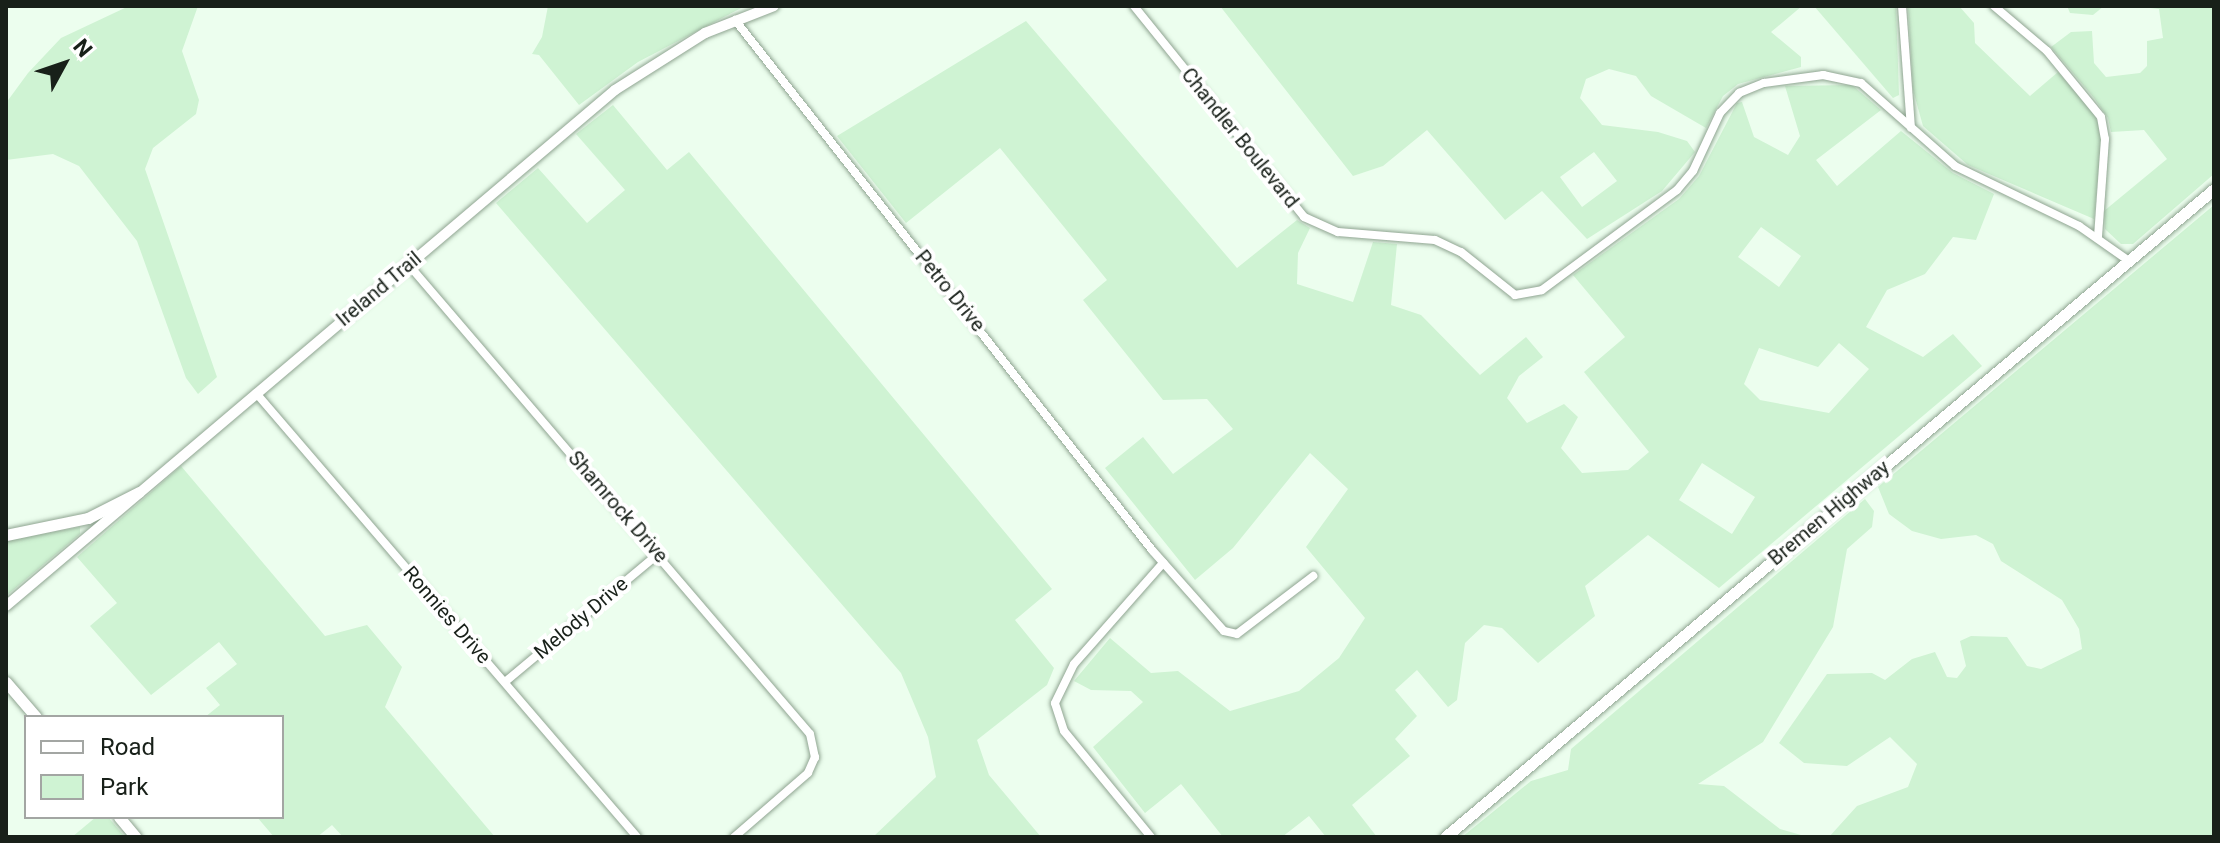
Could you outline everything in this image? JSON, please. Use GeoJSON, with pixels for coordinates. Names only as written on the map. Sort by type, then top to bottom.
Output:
{"type":"FeatureCollection","features":[{"type":"Feature","properties":{"kind":"main road","name":"Bremen Highway"},"geometry":{"type":"LineString","coordinates":[[1445,837],[2214,189]]}},
{"type":"Feature","properties":{"kind":"main road"},"geometry":{"type":"LineString","coordinates":[[6,535],[88,518],[139,492]]}},
{"type":"Feature","properties":{"kind":"main road"},"geometry":{"type":"LineString","coordinates":[[6,682],[34,715]]}},
{"type":"Feature","properties":{"kind":"main road"},"geometry":{"type":"LineString","coordinates":[[121,819],[136,837]]}},
{"type":"Feature","properties":{"kind":"street","name":"Ireland Trail"},"geometry":{"type":"LineString","coordinates":[[6,606],[615,90],[684,45],[735,20],[774,6]]}},
{"type":"Feature","properties":{"kind":"street","name":"Chandler Boulevard"},"geometry":{"type":"LineString","coordinates":[[1134,6],[1304,217],[1338,232],[1435,240],[1461,252],[1506,291],[1521,296],[1542,290],[1677,190],[1720,113],[1751,87],[1823,75],[1850,78],[1971,176],[2098,237],[2129,261]]}},
{"type":"Feature","properties":{"kind":"street"},"geometry":{"type":"LineString","coordinates":[[1902,6],[1911,128]]}},
{"type":"Feature","properties":{"kind":"street"},"geometry":{"type":"LineString","coordinates":[[1994,6],[2047,51],[2101,117],[2105,139],[2098,237]]}},
{"type":"Feature","properties":{"kind":"street","name":"Petro Drive"},"geometry":{"type":"LineString","coordinates":[[735,20],[1163,563],[1232,635],[1313,576]]}},
{"type":"Feature","properties":{"kind":"street","name":"Shamrock Drive"},"geometry":{"type":"LineString","coordinates":[[408,264],[804,725],[815,757],[800,782],[734,837]]}},
{"type":"Feature","properties":{"kind":"street","name":"Ronnies Drive"},"geometry":{"type":"LineString","coordinates":[[256,393],[637,837]]}},
{"type":"Feature","properties":{"kind":"street","name":"Melody Drive"},"geometry":{"type":"LineString","coordinates":[[505,682],[658,554]]}},
{"type":"Feature","properties":{"kind":"street"},"geometry":{"type":"LineString","coordinates":[[1151,837],[1064,731],[1055,703],[1074,664],[1163,563]]}},
{"type":"Feature","properties":{"kind":"green space"},"geometry":{"type":"Polygon","coordinates":[[[129,6],[198,6],[182,51],[199,100],[196,114],[153,148],[145,169],[217,377],[198,394],[186,378],[137,241],[79,166],[53,154],[6,160],[6,103],[28,73],[61,38],[129,6]]]}},
{"type":"Feature","properties":{"kind":"green space"},"geometry":{"type":"Polygon","coordinates":[[[548,6],[745,6],[638,62],[579,105],[539,55],[532,54],[542,37],[548,6]]]}},
{"type":"Feature","properties":{"kind":"green space"},"geometry":{"type":"Polygon","coordinates":[[[1220,6],[1802,6],[1771,32],[1801,57],[1801,67],[1738,84],[1723,96],[1706,128],[1651,96],[1636,76],[1609,69],[1586,79],[1580,98],[1602,125],[1658,132],[1687,141],[1695,152],[1662,191],[1587,239],[1542,191],[1505,220],[1427,130],[1383,166],[1353,176],[1220,6]],[[1594,152],[1560,177],[1582,207],[1617,181],[1594,152]]]}},
{"type":"Feature","properties":{"kind":"green space"},"geometry":{"type":"Polygon","coordinates":[[[1814,6],[1896,6],[1899,95],[1893,98],[1814,6]]]}},
{"type":"Feature","properties":{"kind":"green space"},"geometry":{"type":"Polygon","coordinates":[[[1908,6],[1959,6],[1974,23],[1975,43],[2030,96],[2058,72],[2094,114],[2102,132],[2094,219],[1968,165],[1923,126],[1913,90],[1908,6]]]}},
{"type":"Feature","properties":{"kind":"green space"},"geometry":{"type":"Polygon","coordinates":[[[2067,6],[2104,6],[2093,15],[2070,13],[2067,6]]]}},
{"type":"Feature","properties":{"kind":"green space"},"geometry":{"type":"Polygon","coordinates":[[[2134,6],[2214,6],[2214,174],[2133,244],[2121,244],[2105,229],[2104,211],[2167,159],[2144,130],[2111,132],[2108,118],[2094,98],[2051,47],[2071,32],[2092,31],[2094,63],[2106,77],[2140,73],[2147,66],[2147,41],[2163,38],[2159,9],[2134,6]]]}},
{"type":"Feature","properties":{"kind":"green space"},"geometry":{"type":"Polygon","coordinates":[[[1026,21],[1237,268],[1297,220],[1310,228],[1298,253],[1297,284],[1353,302],[1373,242],[1397,244],[1391,305],[1421,315],[1480,375],[1526,337],[1543,357],[1519,376],[1507,398],[1527,423],[1564,404],[1578,417],[1561,448],[1582,473],[1628,470],[1649,452],[1584,372],[1625,337],[1573,275],[1679,199],[1699,176],[1737,103],[1742,102],[1754,137],[1788,155],[1800,136],[1785,86],[1852,85],[1881,110],[1816,160],[1837,186],[1901,131],[1953,173],[1994,194],[1976,240],[1953,237],[1925,274],[1887,290],[1866,327],[1923,357],[1953,334],[1982,366],[1719,588],[1648,535],[1585,586],[1595,616],[1538,663],[1502,628],[1484,625],[1465,643],[1457,700],[1448,707],[1417,670],[1395,690],[1417,716],[1395,739],[1410,756],[1352,805],[1377,837],[1326,837],[1309,816],[1282,837],[1223,837],[1181,784],[1145,813],[1093,747],[1143,702],[1131,691],[1091,690],[1074,681],[1110,638],[1151,673],[1178,671],[1230,711],[1299,691],[1339,658],[1365,618],[1306,547],[1348,489],[1310,453],[1233,548],[1195,580],[1105,468],[1143,437],[1173,474],[1233,429],[1207,399],[1163,400],[1083,300],[1107,280],[1000,148],[906,223],[837,136],[1026,21]],[[1761,227],[1738,257],[1779,287],[1801,256],[1761,227]],[[1839,343],[1818,367],[1759,348],[1744,384],[1760,400],[1829,413],[1869,369],[1839,343]],[[1702,463],[1679,500],[1732,534],[1755,497],[1702,463]]]}},
{"type":"Feature","properties":{"kind":"green space"},"geometry":{"type":"Polygon","coordinates":[[[613,105],[667,170],[689,152],[1052,589],[1015,620],[1054,668],[1047,685],[977,740],[989,775],[1041,837],[873,837],[936,777],[928,737],[901,673],[496,203],[538,168],[587,223],[625,190],[576,134],[613,105]]]}},
{"type":"Feature","properties":{"kind":"green space"},"geometry":{"type":"Polygon","coordinates":[[[2214,205],[2214,837],[1829,837],[1857,806],[1908,787],[1917,764],[1890,737],[1847,766],[1804,763],[1779,743],[1827,674],[1872,673],[1885,680],[1912,659],[1935,652],[1947,677],[1957,678],[1966,666],[1960,641],[1971,636],[2007,637],[2027,666],[2041,669],[2082,649],[2079,629],[2062,600],[2001,561],[1993,544],[1976,535],[1941,539],[1912,531],[1889,514],[1878,487],[2214,205]]]}},
{"type":"Feature","properties":{"kind":"green space"},"geometry":{"type":"Polygon","coordinates":[[[181,466],[325,636],[367,625],[402,667],[385,707],[495,837],[343,837],[332,825],[317,837],[274,837],[259,819],[284,819],[284,715],[208,715],[220,705],[206,688],[237,664],[219,642],[151,695],[90,626],[117,603],[77,557],[181,466]]]}},
{"type":"Feature","properties":{"kind":"green space"},"geometry":{"type":"Polygon","coordinates":[[[1865,499],[1874,511],[1872,527],[1847,549],[1833,627],[1763,742],[1698,784],[1724,786],[1780,829],[1808,837],[1462,837],[1531,781],[1568,770],[1571,749],[1865,499]]]}},
{"type":"Feature","properties":{"kind":"green space"},"geometry":{"type":"Polygon","coordinates":[[[80,527],[80,534],[6,596],[6,541],[80,527]]]}},
{"type":"Feature","properties":{"kind":"green space"},"geometry":{"type":"Polygon","coordinates":[[[94,819],[110,819],[125,837],[72,837],[94,819]]]}}]}
